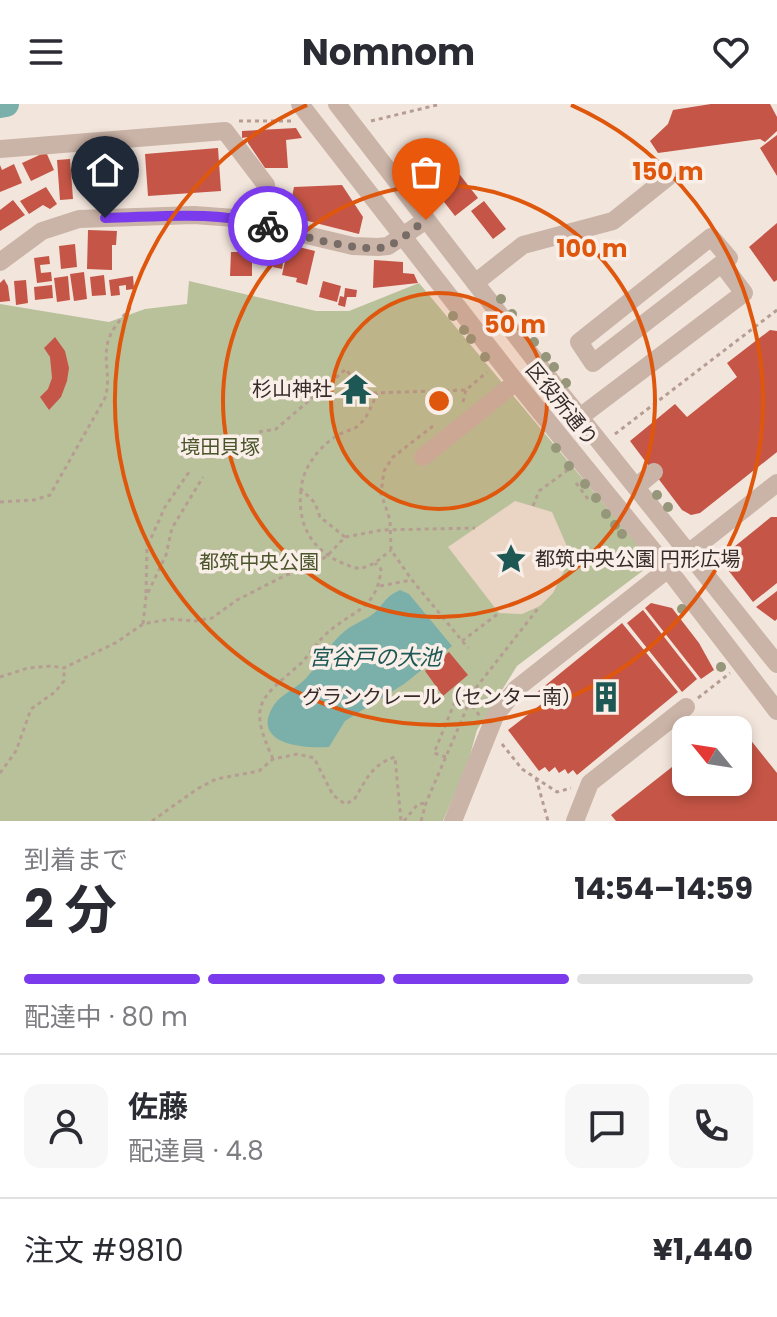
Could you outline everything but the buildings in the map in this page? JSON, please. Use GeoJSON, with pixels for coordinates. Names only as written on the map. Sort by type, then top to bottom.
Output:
{"type":"FeatureCollection","features":[{"type":"Feature","properties":{"kind":"street","name":"区役所通り"},"geometry":{"type":"LineString","coordinates":[[300,104],[777,711]]}},
{"type":"Feature","properties":{"kind":"street","name":"区役所通り"},"geometry":{"type":"LineString","coordinates":[[340,108],[777,664]]}},
{"type":"Feature","properties":{"kind":"street"},"geometry":{"type":"LineString","coordinates":[[0,149],[225,131],[266,185],[255,223]]}},
{"type":"Feature","properties":{"kind":"street"},"geometry":{"type":"LineString","coordinates":[[475,283],[523,245],[613,221],[668,177]]}},
{"type":"Feature","properties":{"kind":"street"},"geometry":{"type":"LineString","coordinates":[[0,262],[42,231],[79,219],[194,215],[255,223],[353,246],[388,246],[426,220]]}},
{"type":"Feature","properties":{"kind":"street"},"geometry":{"type":"LineString","coordinates":[[711,237],[729,258],[722,264],[593,363],[579,342],[711,237]]}},
{"type":"Feature","properties":{"kind":"street"},"geometry":{"type":"LineString","coordinates":[[580,417],[744,293],[722,264]]}},
{"type":"Feature","properties":{"kind":"street"},"geometry":{"type":"LineString","coordinates":[[641,329],[661,355]]}},
{"type":"Feature","properties":{"kind":"street"},"geometry":{"type":"LineString","coordinates":[[423,457],[516,382]]}},
{"type":"Feature","properties":{"kind":"street"},"geometry":{"type":"LineString","coordinates":[[636,487],[654,472]]}},
{"type":"Feature","properties":{"kind":"street"},"geometry":{"type":"LineString","coordinates":[[453,821],[495,716],[516,689],[777,483]]}},
{"type":"Feature","properties":{"kind":"street"},"geometry":{"type":"LineString","coordinates":[[575,821],[590,783],[686,707]]}},
{"type":"Feature","properties":{"kind":"path"},"geometry":{"type":"LineString","coordinates":[[367,122],[441,104]]}},
{"type":"Feature","properties":{"kind":"path"},"geometry":{"type":"LineString","coordinates":[[0,502],[34,500],[50,495],[105,398],[109,383],[107,346],[114,329],[131,307]]}},
{"type":"Feature","properties":{"kind":"path"},"geometry":{"type":"LineString","coordinates":[[616,433],[777,310]]}},
{"type":"Feature","properties":{"kind":"path"},"geometry":{"type":"LineString","coordinates":[[461,408],[466,390],[492,366]]}},
{"type":"Feature","properties":{"kind":"path"},"geometry":{"type":"LineString","coordinates":[[259,432],[276,429],[346,369],[350,375]]}},
{"type":"Feature","properties":{"kind":"path"},"geometry":{"type":"LineString","coordinates":[[391,550],[375,563],[360,569],[345,565],[317,549],[302,519],[302,476],[321,448],[356,427],[367,416],[375,393],[466,390]]}},
{"type":"Feature","properties":{"kind":"path"},"geometry":{"type":"LineString","coordinates":[[438,423],[393,457],[384,471],[381,493],[390,520],[391,550],[468,648]]}},
{"type":"Feature","properties":{"kind":"path"},"geometry":{"type":"LineString","coordinates":[[143,624],[147,547],[165,507],[191,469]]}},
{"type":"Feature","properties":{"kind":"path"},"geometry":{"type":"LineString","coordinates":[[566,471],[588,499]]}},
{"type":"Feature","properties":{"kind":"path"},"geometry":{"type":"LineString","coordinates":[[146,597],[166,555],[172,528],[203,477]]}},
{"type":"Feature","properties":{"kind":"path"},"geometry":{"type":"LineString","coordinates":[[301,489],[315,503],[320,517],[345,537]]}},
{"type":"Feature","properties":{"kind":"path"},"geometry":{"type":"LineString","coordinates":[[0,677],[28,668],[64,668],[117,642],[143,624],[170,619],[195,621],[212,618],[237,600],[327,556],[345,537],[382,530],[475,528]]}},
{"type":"Feature","properties":{"kind":"path"},"geometry":{"type":"LineString","coordinates":[[273,759],[262,735],[260,706],[269,690],[301,664],[325,635],[367,605],[380,586],[381,569],[375,563]]}},
{"type":"Feature","properties":{"kind":"path"},"geometry":{"type":"LineString","coordinates":[[380,586],[412,580]]}},
{"type":"Feature","properties":{"kind":"path"},"geometry":{"type":"LineString","coordinates":[[421,821],[475,689],[540,606]]}},
{"type":"Feature","properties":{"kind":"path"},"geometry":{"type":"LineString","coordinates":[[462,641],[499,613]]}},
{"type":"Feature","properties":{"kind":"path"},"geometry":{"type":"LineString","coordinates":[[0,773],[16,751],[31,709],[55,692],[64,681],[64,668]]}},
{"type":"Feature","properties":{"kind":"path"},"geometry":{"type":"LineString","coordinates":[[446,757],[434,753],[456,699],[462,694]]}},
{"type":"Feature","properties":{"kind":"path"},"geometry":{"type":"LineString","coordinates":[[152,821],[216,779],[259,771],[273,759],[298,754],[314,758],[333,795],[345,804],[354,800],[370,771],[395,757],[402,821]]}},
{"type":"Feature","properties":{"kind":"path"},"geometry":{"type":"LineString","coordinates":[[522,769],[557,792],[590,783]]}},
{"type":"Feature","properties":{"kind":"path"},"geometry":{"type":"LineString","coordinates":[[536,778],[548,821]]}},
{"type":"Feature","properties":{"kind":"path"},"geometry":{"type":"LineString","coordinates":[[402,821],[418,804],[426,803]]}},
{"type":"Feature","properties":{"kind":"green space","name":"都筑中央公園"},"geometry":{"type":"Polygon","coordinates":[[[189,281],[316,311],[349,311],[419,283],[653,563],[517,666],[477,730],[468,762],[443,821],[0,821],[0,304],[109,322],[145,309],[187,304],[189,281]]]}},
{"type":"Feature","properties":{"kind":"shaded area","name":"都筑中央公園 円形広場"},"geometry":{"type":"Polygon","coordinates":[[[515,501],[552,512],[566,544],[564,571],[553,593],[540,606],[522,614],[499,613],[448,547],[515,501]]]}},
{"type":"Feature","properties":{"kind":"water","name":"宮谷戸の大池"},"geometry":{"type":"Polygon","coordinates":[[[400,590],[409,594],[452,646],[404,684],[345,721],[329,747],[294,745],[274,736],[268,718],[277,701],[303,681],[340,635],[373,614],[387,598],[400,590]]]}},
{"type":"Feature","properties":{"kind":"waterway"},"geometry":{"type":"LineString","coordinates":[[0,105],[6,104]]}},
{"type":"Feature","properties":{"kind":"way so far"},"geometry":{"type":"LineString","coordinates":[[268,226],[353,246],[378,247],[388,246],[426,220]]}},
{"type":"Feature","properties":{"kind":"place","name":"杉山神社"},"geometry":{"type":"Point","coordinates":[356,389]}},
{"type":"Feature","properties":{"kind":"place","name":"都筑中央公園 円形広場"},"geometry":{"type":"Point","coordinates":[511,559]}},
{"type":"Feature","properties":{"kind":"place","name":"グランクレール（センター南）"},"geometry":{"type":"Point","coordinates":[606,697]}},
{"type":"Feature","properties":{"kind":"route"},"geometry":{"type":"LineString","coordinates":[[105,218],[194,215],[235,218],[268,226]]}},
{"type":"Feature","properties":{"kind":"park label","name":"境田貝塚"},"geometry":{"type":"Point","coordinates":[220,447]}}]}
